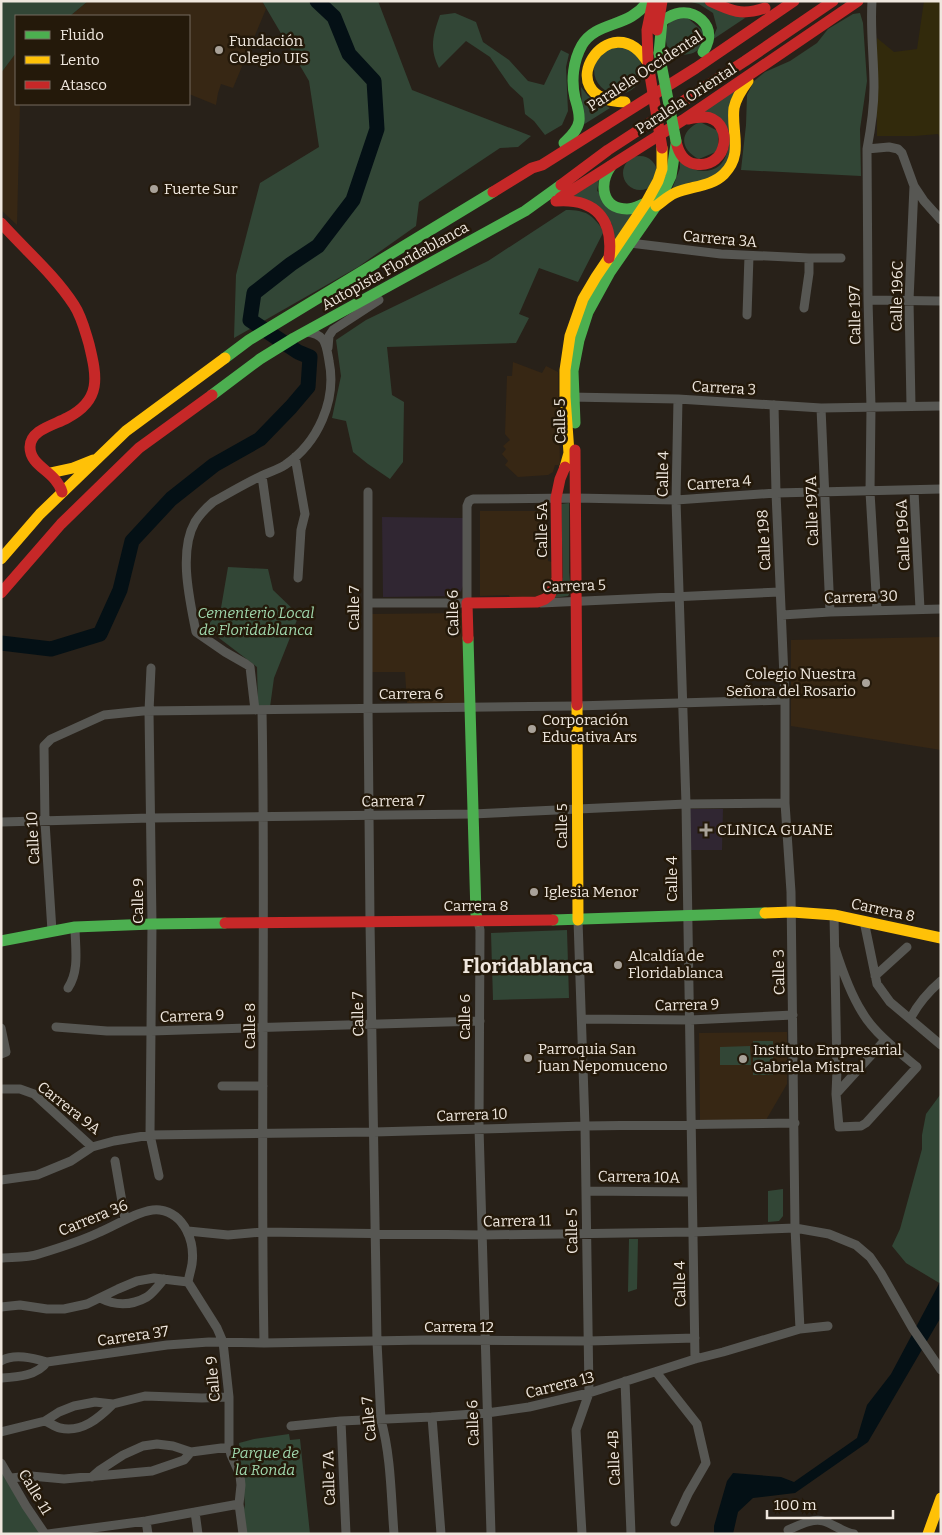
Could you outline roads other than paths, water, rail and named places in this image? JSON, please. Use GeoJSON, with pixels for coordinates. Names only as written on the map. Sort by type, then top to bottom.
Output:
{"type":"FeatureCollection","features":[{"type":"Feature","properties":{"kind":"main road"},"geometry":{"type":"LineString","coordinates":[[564,144],[575,130],[579,120],[573,76],[575,60],[581,46],[593,32],[632,17],[648,1]]}},
{"type":"Feature","properties":{"kind":"main road","name":"Calle 5"},"geometry":{"type":"LineString","coordinates":[[568,453],[570,396],[573,372],[579,340],[588,312],[651,205],[662,169],[662,148],[648,63],[646,35],[653,1]]}},
{"type":"Feature","properties":{"kind":"main road"},"geometry":{"type":"LineString","coordinates":[[662,1],[657,26],[659,52],[677,147],[683,158],[688,162],[700,165],[712,162],[724,148],[725,141],[722,129],[714,120],[702,116],[683,120]]}},
{"type":"Feature","properties":{"kind":"main road"},"geometry":{"type":"LineString","coordinates":[[710,1],[736,12],[753,13],[765,8]]}},
{"type":"Feature","properties":{"kind":"main road","name":"Paralela Occidental"},"geometry":{"type":"LineString","coordinates":[[532,168],[625,102],[703,52],[775,1]]}},
{"type":"Feature","properties":{"kind":"main road","name":"Autopista Floridablanca"},"geometry":{"type":"LineString","coordinates":[[1,559],[62,492],[126,430],[249,340],[532,168],[542,166],[688,74],[794,1]]}},
{"type":"Feature","properties":{"kind":"main road"},"geometry":{"type":"LineString","coordinates":[[788,48],[831,2]]}},
{"type":"Feature","properties":{"kind":"main road","name":"Autopista Floridablanca"},"geometry":{"type":"LineString","coordinates":[[1,593],[60,524],[139,448],[260,359],[294,338],[525,211],[608,150],[831,2]]}},
{"type":"Feature","properties":{"kind":"main road","name":"Paralela Oriental"},"geometry":{"type":"LineString","coordinates":[[525,211],[554,201],[683,120],[752,75],[788,48],[855,3]]}},
{"type":"Feature","properties":{"kind":"main road"},"geometry":{"type":"LineString","coordinates":[[659,52],[662,21],[670,12],[682,9],[694,11],[706,23],[708,41],[703,52]]}},
{"type":"Feature","properties":{"kind":"main road"},"geometry":{"type":"LineString","coordinates":[[625,102],[612,102],[601,98],[592,89],[587,78],[587,66],[591,55],[599,46],[610,40],[622,40],[634,44],[643,52],[648,63]]}},
{"type":"Feature","properties":{"kind":"main road"},"geometry":{"type":"LineString","coordinates":[[614,163],[606,170],[602,180],[603,191],[608,200],[617,207],[627,209],[651,205],[672,194],[712,183],[729,169],[734,160],[737,150],[734,116],[736,101],[739,92],[752,75]]}},
{"type":"Feature","properties":{"kind":"main road","name":"Calle 5"},"geometry":{"type":"LineString","coordinates":[[578,920],[575,498],[570,396],[565,370],[570,336],[583,299],[609,258],[651,205],[671,176],[676,141]]}},
{"type":"Feature","properties":{"kind":"main road"},"geometry":{"type":"LineString","coordinates":[[554,201],[580,201],[596,210],[602,216],[610,232],[609,258]]}},
{"type":"Feature","properties":{"kind":"main road"},"geometry":{"type":"LineString","coordinates":[[1,223],[60,286],[75,306],[83,321],[96,371],[96,387],[83,408],[74,415],[44,428],[35,436],[30,446],[32,458],[36,464],[58,480],[62,492]]}},
{"type":"Feature","properties":{"kind":"main road","name":"Calle 5A"},"geometry":{"type":"LineString","coordinates":[[540,603],[551,594],[557,579],[556,498],[560,479],[567,463],[568,453]]}},
{"type":"Feature","properties":{"kind":"main road"},"geometry":{"type":"LineString","coordinates":[[50,473],[73,468],[97,458]]}},
{"type":"Feature","properties":{"kind":"main road","name":"Carrera 5"},"geometry":{"type":"LineString","coordinates":[[467,603],[540,603]]}},
{"type":"Feature","properties":{"kind":"main road","name":"Calle 6"},"geometry":{"type":"LineString","coordinates":[[467,603],[476,914],[478,921]]}},
{"type":"Feature","properties":{"kind":"main road","name":"Carrera 8"},"geometry":{"type":"LineString","coordinates":[[1,940],[75,927],[152,924],[578,920],[792,912],[834,915],[941,938]]}},
{"type":"Feature","properties":{"kind":"main road","name":"Carrera 8"},"geometry":{"type":"LineString","coordinates":[[1,949],[26,943],[40,934]]}},
{"type":"Feature","properties":{"kind":"main road"},"geometry":{"type":"LineString","coordinates":[[928,1534],[941,1498]]}},
{"type":"Feature","properties":{"kind":"street","name":"Calle 197"},"geometry":{"type":"LineString","coordinates":[[872,1],[874,89],[867,148],[871,407],[870,492],[876,610]]}},
{"type":"Feature","properties":{"kind":"street"},"geometry":{"type":"LineString","coordinates":[[855,3],[864,10],[871,20]]}},
{"type":"Feature","properties":{"kind":"street","name":"Calle 196C"},"geometry":{"type":"LineString","coordinates":[[867,148],[889,147],[898,149],[902,153],[914,186],[941,220]]}},
{"type":"Feature","properties":{"kind":"street","name":"Calle 196C"},"geometry":{"type":"LineString","coordinates":[[911,406],[909,300],[914,186]]}},
{"type":"Feature","properties":{"kind":"street","name":"Carrera 3A"},"geometry":{"type":"LineString","coordinates":[[630,243],[749,256],[841,258]]}},
{"type":"Feature","properties":{"kind":"street"},"geometry":{"type":"LineString","coordinates":[[747,315],[749,256]]}},
{"type":"Feature","properties":{"kind":"street"},"geometry":{"type":"LineString","coordinates":[[804,308],[809,258]]}},
{"type":"Feature","properties":{"kind":"street"},"geometry":{"type":"LineString","coordinates":[[327,351],[333,330],[339,324],[384,297],[393,284]]}},
{"type":"Feature","properties":{"kind":"street"},"geometry":{"type":"LineString","coordinates":[[868,300],[941,301]]}},
{"type":"Feature","properties":{"kind":"street"},"geometry":{"type":"LineString","coordinates":[[270,533],[262,476],[285,465],[295,457],[314,435],[326,409],[330,394],[330,365],[326,343],[315,333],[306,332]]}},
{"type":"Feature","properties":{"kind":"street","name":"Carrera 3"},"geometry":{"type":"LineString","coordinates":[[570,396],[678,399],[822,408],[941,406]]}},
{"type":"Feature","properties":{"kind":"street","name":"Calle 4"},"geometry":{"type":"LineString","coordinates":[[678,399],[676,500],[686,804],[686,915],[690,1020],[695,1359]]}},
{"type":"Feature","properties":{"kind":"street","name":"Calle 198"},"geometry":{"type":"LineString","coordinates":[[774,405],[782,615]]}},
{"type":"Feature","properties":{"kind":"street","name":"Calle 197A"},"geometry":{"type":"LineString","coordinates":[[822,408],[830,612]]}},
{"type":"Feature","properties":{"kind":"street"},"geometry":{"type":"LineString","coordinates":[[295,457],[305,514],[301,530],[298,578]]}},
{"type":"Feature","properties":{"kind":"street","name":"Calle 8"},"geometry":{"type":"LineString","coordinates":[[262,476],[213,502],[204,510],[195,522],[188,543],[186,563],[196,632],[250,668],[258,710],[264,816],[262,1232],[264,1343]]}},
{"type":"Feature","properties":{"kind":"street","name":"Carrera 4"},"geometry":{"type":"LineString","coordinates":[[469,501],[556,498],[676,500],[776,493],[941,489]]}},
{"type":"Feature","properties":{"kind":"street","name":"Calle 196A"},"geometry":{"type":"LineString","coordinates":[[914,490],[920,609]]}},
{"type":"Feature","properties":{"kind":"street","name":"Calle 7"},"geometry":{"type":"LineString","coordinates":[[368,492],[370,922],[377,1342],[381,1420],[385,1436],[394,1534]]}},
{"type":"Feature","properties":{"kind":"street","name":"Calle 6"},"geometry":{"type":"LineString","coordinates":[[467,603],[467,506],[469,501]]}},
{"type":"Feature","properties":{"kind":"street","name":"Carrera 5"},"geometry":{"type":"LineString","coordinates":[[540,603],[780,592]]}},
{"type":"Feature","properties":{"kind":"street","name":"Carrera 5"},"geometry":{"type":"LineString","coordinates":[[368,604],[467,603]]}},
{"type":"Feature","properties":{"kind":"street","name":"Carrera 30"},"geometry":{"type":"LineString","coordinates":[[782,615],[941,609]]}},
{"type":"Feature","properties":{"kind":"street","name":"Calle 3"},"geometry":{"type":"LineString","coordinates":[[782,615],[785,700],[785,803],[792,912],[795,1228],[800,1329]]}},
{"type":"Feature","properties":{"kind":"street","name":"Calle 9"},"geometry":{"type":"LineString","coordinates":[[151,668],[149,710],[152,924],[150,1135],[159,1176]]}},
{"type":"Feature","properties":{"kind":"street","name":"Carrera 6"},"geometry":{"type":"LineString","coordinates":[[45,744],[104,715],[149,710],[576,706],[785,700]]}},
{"type":"Feature","properties":{"kind":"street","name":"Calle 10"},"geometry":{"type":"LineString","coordinates":[[45,744],[45,822],[52,931]]}},
{"type":"Feature","properties":{"kind":"street","name":"Carrera 7"},"geometry":{"type":"LineString","coordinates":[[1,822],[264,816],[473,814],[686,804],[785,803]]}},
{"type":"Feature","properties":{"kind":"street"},"geometry":{"type":"LineString","coordinates":[[834,915],[834,948],[837,1070],[836,1094],[839,1127],[861,1126],[866,1123],[917,1067],[885,1040],[862,1014],[834,948]]}},
{"type":"Feature","properties":{"kind":"street","name":"Calle 5"},"geometry":{"type":"LineString","coordinates":[[578,920],[585,1126],[590,1393],[576,1430],[582,1534]]}},
{"type":"Feature","properties":{"kind":"street","name":"Calle 6"},"geometry":{"type":"LineString","coordinates":[[478,921],[480,930],[479,1128],[484,1235],[491,1534]]}},
{"type":"Feature","properties":{"kind":"street"},"geometry":{"type":"LineString","coordinates":[[864,922],[876,984],[890,1002],[941,1045]]}},
{"type":"Feature","properties":{"kind":"street"},"geometry":{"type":"LineString","coordinates":[[68,988],[73,980],[76,969],[75,927]]}},
{"type":"Feature","properties":{"kind":"street"},"geometry":{"type":"LineString","coordinates":[[875,976],[907,947]]}},
{"type":"Feature","properties":{"kind":"street"},"geometry":{"type":"LineString","coordinates":[[910,1019],[917,1006],[933,987],[941,982]]}},
{"type":"Feature","properties":{"kind":"street","name":"Carrera 9"},"geometry":{"type":"LineString","coordinates":[[582,1019],[690,1020],[793,1015]]}},
{"type":"Feature","properties":{"kind":"street","name":"Carrera 9"},"geometry":{"type":"LineString","coordinates":[[56,1027],[106,1031],[151,1031],[480,1020]]}},
{"type":"Feature","properties":{"kind":"street"},"geometry":{"type":"LineString","coordinates":[[1,1028],[4,1053]]}},
{"type":"Feature","properties":{"kind":"street"},"geometry":{"type":"LineString","coordinates":[[836,1094],[885,1040]]}},
{"type":"Feature","properties":{"kind":"street"},"geometry":{"type":"LineString","coordinates":[[222,1086],[263,1086]]}},
{"type":"Feature","properties":{"kind":"street","name":"Carrera 9A"},"geometry":{"type":"LineString","coordinates":[[1,1089],[20,1089],[34,1094],[92,1147],[150,1135]]}},
{"type":"Feature","properties":{"kind":"street","name":"Carrera 10"},"geometry":{"type":"LineString","coordinates":[[150,1135],[795,1123]]}},
{"type":"Feature","properties":{"kind":"street"},"geometry":{"type":"LineString","coordinates":[[1,1180],[37,1174],[71,1161],[92,1147]]}},
{"type":"Feature","properties":{"kind":"street"},"geometry":{"type":"LineString","coordinates":[[115,1161],[125,1220]]}},
{"type":"Feature","properties":{"kind":"street","name":"Carrera 10A"},"geometry":{"type":"LineString","coordinates":[[586,1191],[692,1192]]}},
{"type":"Feature","properties":{"kind":"street","name":"Carrera 36"},"geometry":{"type":"LineString","coordinates":[[1,1258],[37,1255],[100,1232],[151,1210],[160,1210],[171,1214],[188,1231]]}},
{"type":"Feature","properties":{"kind":"street","name":"Carrera 11"},"geometry":{"type":"LineString","coordinates":[[188,1231],[228,1235],[287,1232],[484,1235],[693,1232],[795,1228],[829,1234],[856,1245],[870,1257],[913,1329],[941,1370]]}},
{"type":"Feature","properties":{"kind":"street"},"geometry":{"type":"LineString","coordinates":[[1,1307],[20,1305],[64,1308],[88,1304],[137,1281],[154,1278],[188,1282],[192,1263],[192,1246],[188,1231]]}},
{"type":"Feature","properties":{"kind":"street"},"geometry":{"type":"LineString","coordinates":[[287,1232],[287,1243]]}},
{"type":"Feature","properties":{"kind":"street"},"geometry":{"type":"LineString","coordinates":[[100,1298],[117,1305],[130,1303],[148,1296],[164,1279]]}},
{"type":"Feature","properties":{"kind":"street","name":"Calle 9"},"geometry":{"type":"LineString","coordinates":[[188,1282],[217,1328],[223,1342],[229,1397],[229,1447],[240,1475],[239,1504],[243,1534]]}},
{"type":"Feature","properties":{"kind":"street","name":"Carrera 13"},"geometry":{"type":"LineString","coordinates":[[291,1426],[341,1421],[487,1413],[529,1407],[590,1393],[695,1359],[800,1329],[828,1326]]}},
{"type":"Feature","properties":{"kind":"street","name":"Carrera 12"},"geometry":{"type":"LineString","coordinates":[[223,1342],[589,1341],[695,1338]]}},
{"type":"Feature","properties":{"kind":"street","name":"Carrera 37"},"geometry":{"type":"LineString","coordinates":[[1,1361],[6,1358],[30,1357],[46,1362],[167,1345],[223,1342]]}},
{"type":"Feature","properties":{"kind":"street","name":"Carrera 37"},"geometry":{"type":"LineString","coordinates":[[1,1378],[33,1373],[42,1368],[46,1362]]}},
{"type":"Feature","properties":{"kind":"street"},"geometry":{"type":"LineString","coordinates":[[656,1372],[697,1424],[706,1463],[688,1494],[675,1522]]}},
{"type":"Feature","properties":{"kind":"street","name":"Calle 4B"},"geometry":{"type":"LineString","coordinates":[[625,1381],[631,1534]]}},
{"type":"Feature","properties":{"kind":"street"},"geometry":{"type":"LineString","coordinates":[[1,1432],[45,1421],[58,1412],[74,1406],[95,1402],[114,1404],[145,1396],[229,1397]]}},
{"type":"Feature","properties":{"kind":"street"},"geometry":{"type":"LineString","coordinates":[[45,1421],[59,1428],[73,1429],[85,1426],[100,1417],[114,1404]]}},
{"type":"Feature","properties":{"kind":"street"},"geometry":{"type":"LineString","coordinates":[[432,1417],[441,1534]]}},
{"type":"Feature","properties":{"kind":"street","name":"Calle 7A"},"geometry":{"type":"LineString","coordinates":[[341,1421],[346,1534]]}},
{"type":"Feature","properties":{"kind":"street"},"geometry":{"type":"LineString","coordinates":[[92,1477],[123,1455],[142,1446],[157,1444],[191,1452],[229,1447]]}},
{"type":"Feature","properties":{"kind":"street"},"geometry":{"type":"LineString","coordinates":[[11,1478],[31,1476],[64,1480],[152,1471],[184,1460],[191,1452]]}},
{"type":"Feature","properties":{"kind":"street","name":"Calle 11"},"geometry":{"type":"LineString","coordinates":[[1,1464],[26,1506],[46,1534]]}},
{"type":"Feature","properties":{"kind":"street"},"geometry":{"type":"LineString","coordinates":[[46,1534],[99,1530],[239,1504]]}},
{"type":"Feature","properties":{"kind":"street"},"geometry":{"type":"LineString","coordinates":[[196,1512],[198,1534]]}},
{"type":"Feature","properties":{"kind":"street"},"geometry":{"type":"LineString","coordinates":[[146,1521],[148,1534]]}},
{"type":"Feature","properties":{"kind":"street"},"geometry":{"type":"LineString","coordinates":[[788,1530],[806,1522],[822,1521],[845,1532],[854,1534]]}},
{"type":"Feature","properties":{"kind":"waterway"},"geometry":{"type":"LineString","coordinates":[[1,643],[51,649],[100,634],[120,590],[132,541],[171,499],[214,465],[260,439],[308,387],[310,357],[298,352],[250,320],[254,293],[318,246],[353,200],[377,129],[374,81],[349,54],[334,17],[317,1]]}},
{"type":"Feature","properties":{"kind":"place","name":"Fundación Colegio UIS"},"geometry":{"type":"Point","coordinates":[219,50]}},
{"type":"Feature","properties":{"kind":"place","name":"Fuerte Sur"},"geometry":{"type":"Point","coordinates":[154,189]}},
{"type":"Feature","properties":{"kind":"place","name":"Colegio Nuestra Señora del Rosario"},"geometry":{"type":"Point","coordinates":[866,683]}},
{"type":"Feature","properties":{"kind":"place","name":"Corporación Educativa Ars"},"geometry":{"type":"Point","coordinates":[532,729]}},
{"type":"Feature","properties":{"kind":"place","name":"CLINICA GUANE"},"geometry":{"type":"Point","coordinates":[706,830]}},
{"type":"Feature","properties":{"kind":"place","name":"Iglesia Menor"},"geometry":{"type":"Point","coordinates":[534,892]}},
{"type":"Feature","properties":{"kind":"place","name":"Alcaldía de Floridablanca"},"geometry":{"type":"Point","coordinates":[618,965]}},
{"type":"Feature","properties":{"kind":"place","name":"Parroquia San Juan Nepomuceno"},"geometry":{"type":"Point","coordinates":[528,1058]}},
{"type":"Feature","properties":{"kind":"place","name":"Instituto Empresarial Gabriela Mistral"},"geometry":{"type":"Point","coordinates":[743,1059]}},
{"type":"Feature","properties":{"kind":"district","name":"Floridablanca"},"geometry":{"type":"Point","coordinates":[528,966]}},
{"type":"Feature","properties":{"kind":"park label","name":"Cementerio Local de Floridablanca"},"geometry":{"type":"Point","coordinates":[256,622]}},
{"type":"Feature","properties":{"kind":"park label","name":"Parque de la Ronda"},"geometry":{"type":"Point","coordinates":[265,1462]}}]}
